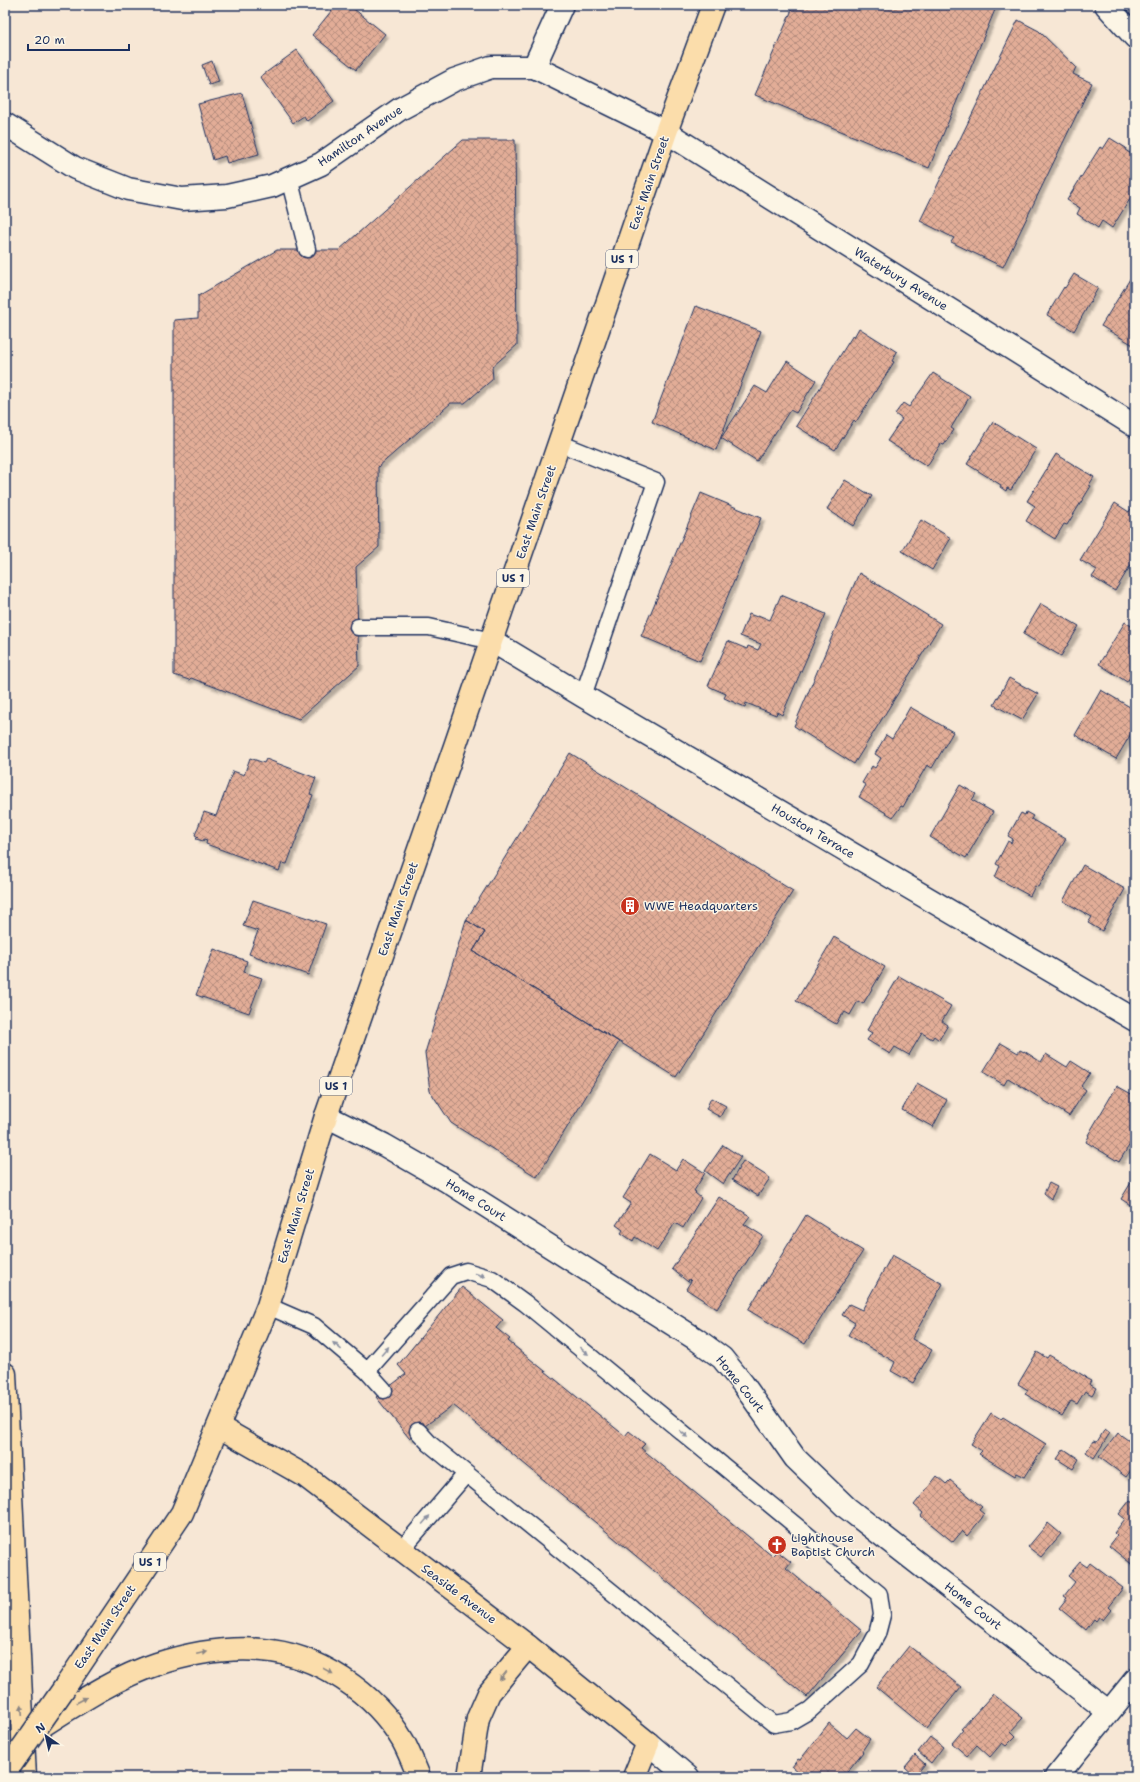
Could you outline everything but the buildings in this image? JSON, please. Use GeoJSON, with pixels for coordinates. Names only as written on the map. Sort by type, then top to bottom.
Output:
{"type":"FeatureCollection","features":[{"type":"Feature","properties":{"kind":"main road","name":"East Main Street"},"geometry":{"type":"LineString","coordinates":[[5,1773],[65,1687],[182,1513],[268,1306],[326,1116],[492,641],[666,132],[713,5]]}},
{"type":"Feature","properties":{"kind":"main road"},"geometry":{"type":"LineString","coordinates":[[5,1374],[25,1777]]}},
{"type":"Feature","properties":{"kind":"main road","name":"Seaside Avenue"},"geometry":{"type":"LineString","coordinates":[[219,1427],[305,1476],[528,1646],[648,1743]]}},
{"type":"Feature","properties":{"kind":"main road"},"geometry":{"type":"LineString","coordinates":[[469,1777],[478,1718],[489,1693],[528,1646]]}},
{"type":"Feature","properties":{"kind":"main road"},"geometry":{"type":"LineString","coordinates":[[37,1728],[75,1704],[115,1683],[156,1665],[208,1651],[263,1650],[290,1655],[316,1665],[341,1678],[365,1696],[386,1717],[402,1740],[419,1777]]}},
{"type":"Feature","properties":{"kind":"main road"},"geometry":{"type":"LineString","coordinates":[[634,1777],[648,1743]]}},
{"type":"Feature","properties":{"kind":"street"},"geometry":{"type":"LineString","coordinates":[[534,67],[562,5]]}},
{"type":"Feature","properties":{"kind":"street"},"geometry":{"type":"LineString","coordinates":[[1106,5],[1135,37]]}},
{"type":"Feature","properties":{"kind":"street","name":"Hamilton Avenue"},"geometry":{"type":"LineString","coordinates":[[5,124],[75,168],[128,189],[182,200],[227,196],[272,186],[320,164],[400,109],[454,80],[491,66],[534,67],[666,132]]}},
{"type":"Feature","properties":{"kind":"street","name":"Waterbury Avenue"},"geometry":{"type":"LineString","coordinates":[[666,132],[1135,426]]}},
{"type":"Feature","properties":{"kind":"street","name":"Houston Terrace"},"geometry":{"type":"LineString","coordinates":[[492,641],[1135,1020]]}},
{"type":"Feature","properties":{"kind":"street","name":"Home Court"},"geometry":{"type":"LineString","coordinates":[[326,1116],[384,1145],[447,1181],[690,1334],[712,1350],[722,1358],[743,1384],[795,1458],[847,1508],[1109,1712]]}},
{"type":"Feature","properties":{"kind":"street"},"geometry":{"type":"LineString","coordinates":[[1056,1777],[1135,1680]]}},
{"type":"Feature","properties":{"kind":"street","name":"Seaside Avenue"},"geometry":{"type":"LineString","coordinates":[[648,1743],[688,1777]]}},
{"type":"Feature","properties":{"kind":"lane"},"geometry":{"type":"LineString","coordinates":[[289,178],[307,249]]}},
{"type":"Feature","properties":{"kind":"lane"},"geometry":{"type":"LineString","coordinates":[[559,443],[656,482],[583,696]]}},
{"type":"Feature","properties":{"kind":"lane"},"geometry":{"type":"LineString","coordinates":[[358,627],[429,627],[492,641]]}},
{"type":"Feature","properties":{"kind":"lane"},"geometry":{"type":"LineString","coordinates":[[367,1371],[451,1276],[466,1271],[492,1279],[525,1303],[879,1594],[882,1615],[877,1634],[861,1664],[810,1710],[791,1721],[774,1724],[466,1474],[430,1444],[418,1431]]}},
{"type":"Feature","properties":{"kind":"lane"},"geometry":{"type":"LineString","coordinates":[[268,1306],[314,1326],[367,1371],[384,1390]]}},
{"type":"Feature","properties":{"kind":"lane"},"geometry":{"type":"LineString","coordinates":[[401,1550],[466,1474]]}},
{"type":"Feature","properties":{"kind":"place","name":"WWE Headquarters"},"geometry":{"type":"Point","coordinates":[630,906]}},
{"type":"Feature","properties":{"kind":"place","name":"Lighthouse Baptist Church"},"geometry":{"type":"Point","coordinates":[777,1545]}}]}
